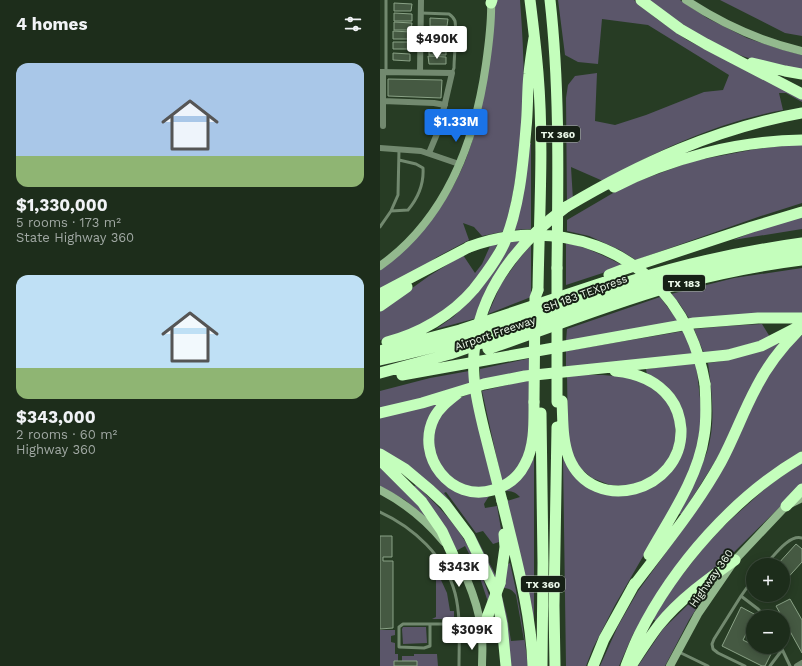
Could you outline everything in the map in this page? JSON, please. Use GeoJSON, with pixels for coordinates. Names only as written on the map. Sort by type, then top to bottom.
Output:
{"type":"FeatureCollection","features":[{"type":"Feature","properties":{"kind":"highway","name":"TX 360"},"geometry":{"type":"LineString","coordinates":[[530,0],[538,74],[540,130],[537,402],[543,563],[542,666]]}},
{"type":"Feature","properties":{"kind":"highway","name":"TX 360"},"geometry":{"type":"LineString","coordinates":[[550,0],[558,132],[557,358],[559,401],[554,606],[555,666]]}},
{"type":"Feature","properties":{"kind":"highway"},"geometry":{"type":"LineString","coordinates":[[641,0],[680,29],[802,94]]}},
{"type":"Feature","properties":{"kind":"highway"},"geometry":{"type":"LineString","coordinates":[[380,344],[396,340],[417,331],[436,321],[457,306],[483,278],[504,244],[511,225],[520,179],[526,128],[528,74],[534,38]]}},
{"type":"Feature","properties":{"kind":"highway"},"geometry":{"type":"LineString","coordinates":[[733,58],[778,70],[802,74]]}},
{"type":"Feature","properties":{"kind":"highway"},"geometry":{"type":"LineString","coordinates":[[600,191],[638,167],[686,145],[740,126],[797,113]]}},
{"type":"Feature","properties":{"kind":"highway"},"geometry":{"type":"LineString","coordinates":[[533,666],[533,653],[524,595],[475,387],[475,345],[482,311],[497,279],[518,252],[545,223],[566,208],[600,191],[675,162],[700,155],[749,145],[802,140]]}},
{"type":"Feature","properties":{"kind":"highway"},"geometry":{"type":"LineString","coordinates":[[580,290],[622,270],[802,212]]}},
{"type":"Feature","properties":{"kind":"highway"},"geometry":{"type":"LineString","coordinates":[[380,294],[469,247],[498,238],[537,234],[574,239],[593,245],[626,261],[655,285],[680,316],[689,332],[696,350],[705,384],[707,408],[704,437],[696,466],[686,488],[604,639],[592,666]]}},
{"type":"Feature","properties":{"kind":"highway","name":"Airport Freeway"},"geometry":{"type":"LineString","coordinates":[[380,351],[460,330],[643,270],[700,254],[737,246],[802,236]]}},
{"type":"Feature","properties":{"kind":"highway","name":"SH 183 TEXpress"},"geometry":{"type":"LineString","coordinates":[[380,360],[433,348],[529,317],[620,285],[686,265],[746,252],[802,243]]}},
{"type":"Feature","properties":{"kind":"highway","name":"SH 183 TEXpress"},"geometry":{"type":"LineString","coordinates":[[380,373],[488,342],[614,295],[683,274],[732,263],[802,251]]}},
{"type":"Feature","properties":{"kind":"highway","name":"Airport Freeway"},"geometry":{"type":"LineString","coordinates":[[380,380],[458,359],[676,285],[749,268],[802,260]]}},
{"type":"Feature","properties":{"kind":"highway"},"geometry":{"type":"LineString","coordinates":[[380,306],[422,276],[432,267]]}},
{"type":"Feature","properties":{"kind":"highway"},"geometry":{"type":"LineString","coordinates":[[402,375],[694,323],[758,318],[802,318]]}},
{"type":"Feature","properties":{"kind":"highway"},"geometry":{"type":"LineString","coordinates":[[632,588],[678,527],[712,476],[729,447],[756,387],[767,369],[802,326]]}},
{"type":"Feature","properties":{"kind":"highway"},"geometry":{"type":"LineString","coordinates":[[380,413],[422,403],[466,389],[525,376],[728,355],[761,346],[802,326]]}},
{"type":"Feature","properties":{"kind":"highway"},"geometry":{"type":"LineString","coordinates":[[559,401],[564,439],[569,457],[577,471],[588,482],[606,489],[617,491],[634,490],[654,481],[666,470],[676,453],[681,434],[679,415],[673,401],[659,386],[638,374],[623,371],[588,370]]}},
{"type":"Feature","properties":{"kind":"highway"},"geometry":{"type":"LineString","coordinates":[[466,389],[447,402],[439,410],[430,427],[428,444],[433,461],[438,470],[452,484],[460,489],[470,492],[488,492],[507,485],[520,472],[530,452],[537,402]]}},
{"type":"Feature","properties":{"kind":"highway"},"geometry":{"type":"LineString","coordinates":[[380,454],[405,469],[430,490],[445,504],[469,536],[495,590],[502,624],[506,666]]}},
{"type":"Feature","properties":{"kind":"highway"},"geometry":{"type":"LineString","coordinates":[[626,666],[638,636],[649,616],[669,584],[705,538],[749,496],[771,478],[802,457]]}},
{"type":"Feature","properties":{"kind":"highway"},"geometry":{"type":"LineString","coordinates":[[380,460],[422,502],[442,531],[454,555]]}},
{"type":"Feature","properties":{"kind":"highway"},"geometry":{"type":"LineString","coordinates":[[786,506],[802,489]]}},
{"type":"Feature","properties":{"kind":"highway"},"geometry":{"type":"LineString","coordinates":[[482,637],[488,615],[500,583],[505,547],[503,528],[505,516]]}},
{"type":"Feature","properties":{"kind":"highway"},"geometry":{"type":"LineString","coordinates":[[631,666],[659,625],[673,610],[708,579],[735,560]]}},
{"type":"Feature","properties":{"kind":"main road"},"geometry":{"type":"LineString","coordinates":[[686,0],[704,12],[747,34],[775,44],[802,51]]}},
{"type":"Feature","properties":{"kind":"main road"},"geometry":{"type":"LineString","coordinates":[[382,262],[414,236],[432,214],[448,189],[459,164],[471,134],[484,77],[488,48],[491,1]]}},
{"type":"Feature","properties":{"kind":"main road"},"geometry":{"type":"LineString","coordinates":[[380,490],[406,505],[422,518],[454,555],[470,588],[478,615],[482,637],[482,666]]}},
{"type":"Feature","properties":{"kind":"main road","name":"Highway 360"},"geometry":{"type":"LineString","coordinates":[[670,666],[698,614],[735,560],[786,506],[802,498]]}},
{"type":"Feature","properties":{"kind":"street"},"geometry":{"type":"LineString","coordinates":[[420,72],[421,0]]}},
{"type":"Feature","properties":{"kind":"street"},"geometry":{"type":"LineString","coordinates":[[383,126],[383,72],[452,73],[439,129],[429,153]]}},
{"type":"Feature","properties":{"kind":"street"},"geometry":{"type":"LineString","coordinates":[[383,101],[434,103],[445,105]]}},
{"type":"Feature","properties":{"kind":"street"},"geometry":{"type":"LineString","coordinates":[[380,148],[412,149],[429,153],[459,164]]}},
{"type":"Feature","properties":{"kind":"street"},"geometry":{"type":"LineString","coordinates":[[797,666],[802,663]]}},
{"type":"Feature","properties":{"kind":"lane"},"geometry":{"type":"LineString","coordinates":[[383,72],[386,0]]}},
{"type":"Feature","properties":{"kind":"lane"},"geometry":{"type":"LineString","coordinates":[[421,13],[449,14],[453,16],[455,29],[454,68],[452,73]]}},
{"type":"Feature","properties":{"kind":"lane"},"geometry":{"type":"LineString","coordinates":[[380,227],[391,211],[398,195],[399,149]]}},
{"type":"Feature","properties":{"kind":"lane"},"geometry":{"type":"LineString","coordinates":[[391,211],[408,210],[416,201],[424,178],[423,168],[416,164],[399,160]]}},
{"type":"Feature","properties":{"kind":"lane"},"geometry":{"type":"LineString","coordinates":[[380,512],[404,524],[416,534],[440,563],[448,577],[454,592],[458,624],[459,666]]}},
{"type":"Feature","properties":{"kind":"lane"},"geometry":{"type":"LineString","coordinates":[[772,558],[789,540],[796,537],[802,538]]}},
{"type":"Feature","properties":{"kind":"lane"},"geometry":{"type":"LineString","coordinates":[[745,666],[718,653],[713,649],[712,644],[746,589]]}},
{"type":"Feature","properties":{"kind":"lane"},"geometry":{"type":"LineString","coordinates":[[741,596],[759,610]]}},
{"type":"Feature","properties":{"kind":"lane"},"geometry":{"type":"LineString","coordinates":[[430,624],[430,646],[424,648],[399,647],[400,625],[430,624],[458,624]]}},
{"type":"Feature","properties":{"kind":"lane"},"geometry":{"type":"LineString","coordinates":[[678,651],[708,666]]}},
{"type":"Feature","properties":{"kind":"lane"},"geometry":{"type":"LineString","coordinates":[[770,666],[778,654]]}},
{"type":"Feature","properties":{"kind":"lane"},"geometry":{"type":"LineString","coordinates":[[784,654],[790,666]]}},
{"type":"Feature","properties":{"kind":"shaded area"},"geometry":{"type":"Polygon","coordinates":[[[495,0],[520,0],[523,45],[524,89],[522,133],[506,231],[482,236],[474,227],[463,223],[469,240],[437,257],[412,274],[380,289],[380,270],[412,243],[426,227],[450,193],[468,155],[475,130],[495,0]]]}},
{"type":"Feature","properties":{"kind":"shaded area"},"geometry":{"type":"Polygon","coordinates":[[[558,0],[634,0],[657,19],[687,40],[802,99],[802,102],[786,93],[779,93],[783,110],[759,115],[713,129],[690,138],[646,158],[603,181],[571,167],[573,200],[567,205],[566,98],[568,85],[575,76],[597,73],[595,121],[615,125],[646,115],[704,92],[723,90],[729,75],[648,25],[602,19],[598,64],[578,62],[565,55],[558,0]]]}},
{"type":"Feature","properties":{"kind":"shaded area"},"geometry":{"type":"Polygon","coordinates":[[[649,0],[680,0],[707,18],[747,38],[802,55],[802,71],[757,61],[714,44],[687,28],[649,0]]]}},
{"type":"Feature","properties":{"kind":"shaded area"},"geometry":{"type":"Polygon","coordinates":[[[720,0],[802,0],[802,36],[785,33],[720,0]]]}},
{"type":"Feature","properties":{"kind":"shaded area"},"geometry":{"type":"Polygon","coordinates":[[[528,143],[531,143],[531,229],[512,230],[528,143]]]}},
{"type":"Feature","properties":{"kind":"shaded area"},"geometry":{"type":"Polygon","coordinates":[[[802,144],[802,203],[636,260],[620,250],[589,236],[567,231],[567,220],[625,186],[693,161],[756,149],[802,144]]]}},
{"type":"Feature","properties":{"kind":"shaded area"},"geometry":{"type":"Polygon","coordinates":[[[802,216],[802,229],[733,240],[756,231],[802,216]]]}},
{"type":"Feature","properties":{"kind":"shaded area"},"geometry":{"type":"Polygon","coordinates":[[[523,239],[477,318],[436,329],[453,317],[466,304],[507,241],[523,239]]]}},
{"type":"Feature","properties":{"kind":"shaded area"},"geometry":{"type":"Polygon","coordinates":[[[498,243],[491,258],[482,271],[461,296],[449,307],[422,325],[400,335],[380,340],[380,311],[429,276],[463,255],[475,273],[482,264],[491,244],[498,243]]]}},
{"type":"Feature","properties":{"kind":"shaded area"},"geometry":{"type":"Polygon","coordinates":[[[566,243],[589,249],[624,266],[566,285],[566,243]]]}},
{"type":"Feature","properties":{"kind":"shaded area"},"geometry":{"type":"Polygon","coordinates":[[[531,245],[531,297],[488,314],[501,284],[531,245]]]}},
{"type":"Feature","properties":{"kind":"shaded area"},"geometry":{"type":"Polygon","coordinates":[[[802,268],[802,313],[690,320],[671,294],[734,278],[802,268]]]}},
{"type":"Feature","properties":{"kind":"shaded area"},"geometry":{"type":"Polygon","coordinates":[[[660,297],[678,321],[566,341],[567,329],[660,297]]]}},
{"type":"Feature","properties":{"kind":"shaded area"},"geometry":{"type":"Polygon","coordinates":[[[762,324],[770,337],[769,339],[705,356],[694,329],[727,326],[762,324]]]}},
{"type":"Feature","properties":{"kind":"shaded area"},"geometry":{"type":"Polygon","coordinates":[[[684,331],[694,356],[566,368],[566,351],[684,331]]]}},
{"type":"Feature","properties":{"kind":"shaded area"},"geometry":{"type":"Polygon","coordinates":[[[802,335],[802,451],[732,505],[633,634],[619,666],[600,666],[618,626],[638,591],[681,532],[772,369],[795,341],[802,335]]]}},
{"type":"Feature","properties":{"kind":"shaded area"},"geometry":{"type":"Polygon","coordinates":[[[779,343],[716,460],[682,514],[678,514],[682,509],[701,466],[710,441],[712,430],[712,408],[708,363],[723,361],[779,343]]]}},
{"type":"Feature","properties":{"kind":"shaded area"},"geometry":{"type":"Polygon","coordinates":[[[531,358],[531,371],[480,382],[480,369],[531,358]]]}},
{"type":"Feature","properties":{"kind":"shaded area"},"geometry":{"type":"Polygon","coordinates":[[[696,363],[702,416],[697,448],[687,480],[615,605],[593,648],[586,666],[566,666],[563,458],[565,458],[607,493],[666,476],[683,417],[647,375],[646,369],[696,363]]]}},
{"type":"Feature","properties":{"kind":"shaded area"},"geometry":{"type":"Polygon","coordinates":[[[469,371],[470,384],[380,410],[380,391],[430,378],[469,371]]]}},
{"type":"Feature","properties":{"kind":"shaded area"},"geometry":{"type":"Polygon","coordinates":[[[567,375],[603,375],[635,378],[647,383],[672,406],[675,419],[676,440],[669,458],[661,470],[645,481],[627,486],[610,485],[592,478],[579,467],[572,454],[568,435],[567,375]]]}},
{"type":"Feature","properties":{"kind":"shaded area"},"geometry":{"type":"Polygon","coordinates":[[[531,379],[530,424],[526,447],[517,469],[502,482],[482,391],[531,379]]]}},
{"type":"Feature","properties":{"kind":"shaded area"},"geometry":{"type":"Polygon","coordinates":[[[472,393],[493,487],[487,488],[464,486],[442,471],[432,443],[436,423],[440,414],[454,400],[472,393]]]}},
{"type":"Feature","properties":{"kind":"shaded area"},"geometry":{"type":"Polygon","coordinates":[[[443,400],[429,420],[436,474],[488,494],[489,496],[484,504],[485,508],[497,506],[501,529],[500,545],[499,542],[493,544],[483,531],[476,533],[446,492],[444,493],[475,535],[497,578],[496,584],[468,529],[380,450],[380,417],[443,400]]]}},
{"type":"Feature","properties":{"kind":"shaded area"},"geometry":{"type":"Polygon","coordinates":[[[532,457],[534,459],[534,641],[507,501],[520,497],[513,492],[505,491],[532,457]]]}},
{"type":"Feature","properties":{"kind":"shaded area"},"geometry":{"type":"Polygon","coordinates":[[[802,462],[802,485],[724,562],[658,622],[653,619],[675,584],[705,546],[727,523],[767,487],[802,462]]]}},
{"type":"Feature","properties":{"kind":"shaded area"},"geometry":{"type":"Polygon","coordinates":[[[380,466],[408,490],[427,518],[405,500],[380,486],[380,466]]]}},
{"type":"Feature","properties":{"kind":"shaded area"},"geometry":{"type":"Polygon","coordinates":[[[416,485],[447,517],[467,544],[478,565],[491,600],[489,605],[477,569],[465,546],[456,551],[413,487],[416,485]]]}},
{"type":"Feature","properties":{"kind":"shaded area"},"geometry":{"type":"Polygon","coordinates":[[[433,558],[445,577],[441,580],[447,593],[450,611],[454,611],[454,617],[452,619],[432,619],[436,617],[436,564],[431,563],[431,559],[433,558]]]}},
{"type":"Feature","properties":{"kind":"shaded area"},"geometry":{"type":"Polygon","coordinates":[[[510,563],[525,640],[528,666],[510,666],[501,592],[511,641],[524,640],[516,595],[510,589],[501,588],[508,564],[510,563]]]}},
{"type":"Feature","properties":{"kind":"shaded area"},"geometry":{"type":"Polygon","coordinates":[[[704,589],[707,592],[689,620],[665,666],[638,666],[663,629],[704,589]]]}},
{"type":"Feature","properties":{"kind":"shaded area"},"geometry":{"type":"Polygon","coordinates":[[[403,627],[426,627],[427,643],[403,644],[403,627]]]}},
{"type":"Feature","properties":{"kind":"shaded area"},"geometry":{"type":"Polygon","coordinates":[[[380,630],[395,630],[395,635],[391,636],[391,642],[395,643],[395,654],[398,654],[398,661],[394,666],[380,666],[380,630]]]}},
{"type":"Feature","properties":{"kind":"shaded area"},"geometry":{"type":"Polygon","coordinates":[[[414,654],[437,654],[438,666],[417,666],[402,661],[402,656],[414,656],[414,654]]]}},
{"type":"Feature","properties":{"kind":"building"},"geometry":{"type":"Polygon","coordinates":[[[394,3],[412,4],[411,11],[394,11],[394,3]]]}},
{"type":"Feature","properties":{"kind":"building"},"geometry":{"type":"Polygon","coordinates":[[[394,13],[412,14],[412,21],[394,21],[394,13]]]}},
{"type":"Feature","properties":{"kind":"building"},"geometry":{"type":"Polygon","coordinates":[[[430,18],[448,19],[447,26],[430,26],[430,18]]]}},
{"type":"Feature","properties":{"kind":"building"},"geometry":{"type":"Polygon","coordinates":[[[394,22],[412,23],[411,30],[394,30],[394,22]]]}},
{"type":"Feature","properties":{"kind":"building"},"geometry":{"type":"Polygon","coordinates":[[[429,28],[447,29],[447,36],[429,35],[429,28]]]}},
{"type":"Feature","properties":{"kind":"building"},"geometry":{"type":"Polygon","coordinates":[[[393,31],[411,32],[411,39],[393,39],[393,31]]]}},
{"type":"Feature","properties":{"kind":"building"},"geometry":{"type":"Polygon","coordinates":[[[429,37],[447,38],[446,45],[429,45],[429,37]]]}},
{"type":"Feature","properties":{"kind":"building"},"geometry":{"type":"Polygon","coordinates":[[[393,42],[410,42],[410,49],[393,49],[393,42]]]}},
{"type":"Feature","properties":{"kind":"building"},"geometry":{"type":"Polygon","coordinates":[[[429,48],[446,48],[446,55],[429,55],[429,48]]]}},
{"type":"Feature","properties":{"kind":"building"},"geometry":{"type":"Polygon","coordinates":[[[393,53],[410,54],[410,61],[393,60],[393,53]]]}},
{"type":"Feature","properties":{"kind":"building"},"geometry":{"type":"Polygon","coordinates":[[[428,56],[446,57],[446,64],[429,64],[428,56]]]}},
{"type":"Feature","properties":{"kind":"building"},"geometry":{"type":"Polygon","coordinates":[[[388,79],[442,80],[441,98],[388,96],[388,79]]]}},
{"type":"Feature","properties":{"kind":"building"},"geometry":{"type":"Polygon","coordinates":[[[380,536],[392,536],[392,557],[383,557],[383,561],[393,561],[393,628],[380,629],[380,536]]]}},
{"type":"Feature","properties":{"kind":"building"},"geometry":{"type":"Polygon","coordinates":[[[796,544],[802,549],[802,562],[790,575],[790,558],[783,558],[796,544]]]}},
{"type":"Feature","properties":{"kind":"building"},"geometry":{"type":"Polygon","coordinates":[[[790,599],[802,620],[802,653],[790,631],[790,610],[778,610],[776,606],[784,602],[790,602],[790,599]]]}},
{"type":"Feature","properties":{"kind":"building"},"geometry":{"type":"Polygon","coordinates":[[[741,607],[747,610],[746,634],[743,640],[746,642],[746,654],[771,654],[765,666],[762,666],[722,646],[741,607]]]}},
{"type":"Feature","properties":{"kind":"building"},"geometry":{"type":"Polygon","coordinates":[[[394,661],[417,661],[417,666],[394,666],[394,661]]]}}]}
